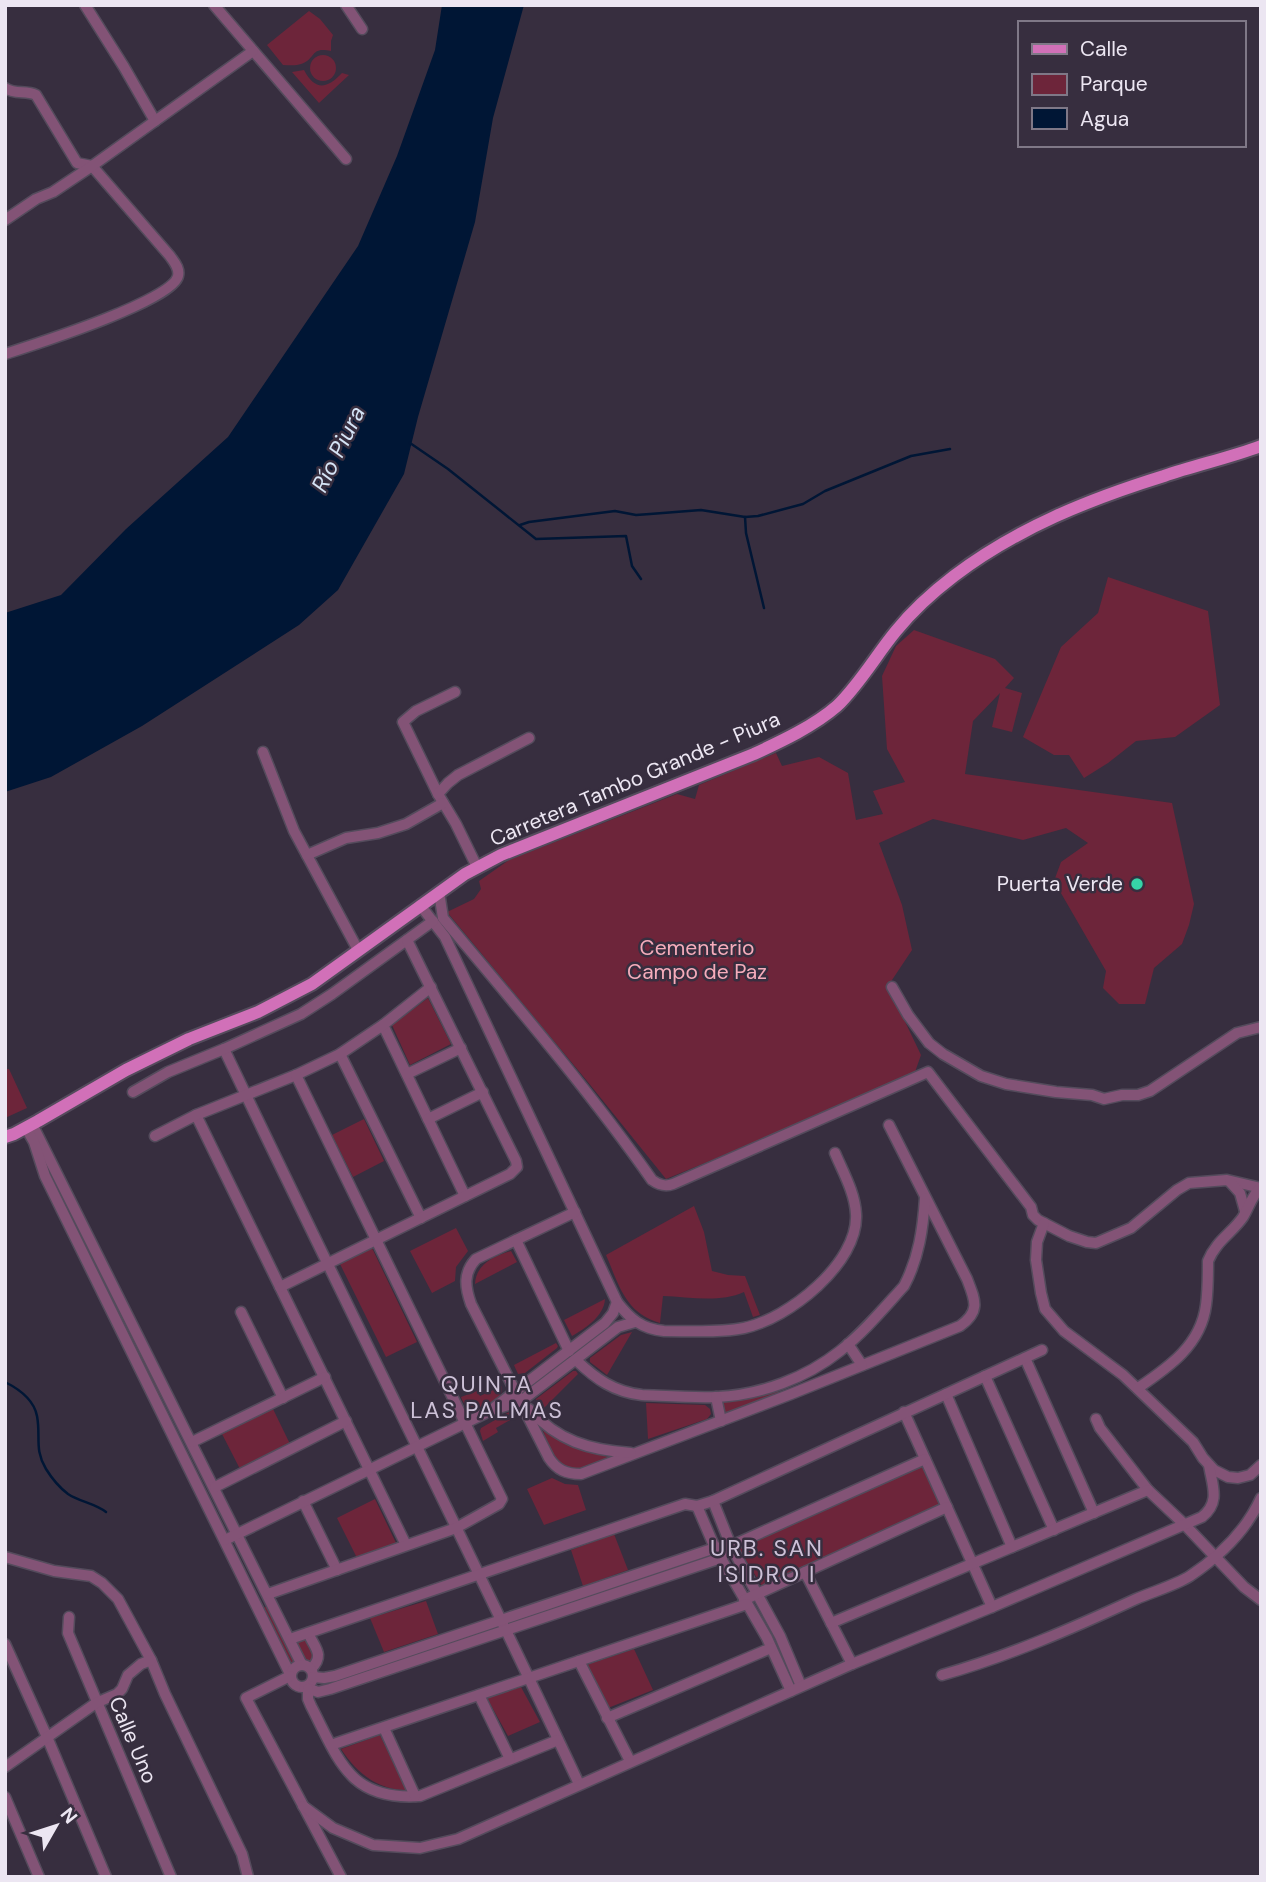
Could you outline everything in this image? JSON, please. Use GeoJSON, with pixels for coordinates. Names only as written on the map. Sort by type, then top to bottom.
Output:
{"type":"FeatureCollection","features":[{"type":"Feature","properties":{"kind":"main road","name":"Carretera Tambo Grande - Piura"},"geometry":{"type":"LineString","coordinates":[[5,1137],[126,1070],[189,1039],[284,1000],[331,971],[420,905],[477,867],[777,744],[826,715],[847,694],[909,616],[954,576],[1002,543],[1094,500],[1261,446]]}},
{"type":"Feature","properties":{"kind":"street"},"geometry":{"type":"LineString","coordinates":[[85,5],[155,121]]}},
{"type":"Feature","properties":{"kind":"street"},"geometry":{"type":"LineString","coordinates":[[214,5],[346,159]]}},
{"type":"Feature","properties":{"kind":"street"},"geometry":{"type":"LineString","coordinates":[[346,5],[362,29]]}},
{"type":"Feature","properties":{"kind":"street"},"geometry":{"type":"LineString","coordinates":[[5,220],[92,166],[253,51]]}},
{"type":"Feature","properties":{"kind":"street"},"geometry":{"type":"LineString","coordinates":[[5,88],[13,92],[36,95],[77,163],[92,166],[178,267],[178,278],[159,295],[96,323],[5,354]]}},
{"type":"Feature","properties":{"kind":"street"},"geometry":{"type":"LineString","coordinates":[[455,692],[416,711],[403,722],[477,867]]}},
{"type":"Feature","properties":{"kind":"street"},"geometry":{"type":"LineString","coordinates":[[307,855],[346,838],[378,833],[406,824],[441,799],[448,782],[458,775],[529,738]]}},
{"type":"Feature","properties":{"kind":"street"},"geometry":{"type":"LineString","coordinates":[[263,752],[294,831],[358,950]]}},
{"type":"Feature","properties":{"kind":"street"},"geometry":{"type":"LineString","coordinates":[[439,892],[443,918],[559,1058],[652,1180],[663,1186],[673,1184],[928,1072],[1031,1207],[1033,1215],[1069,1236],[1096,1243],[1131,1228],[1189,1183],[1227,1180],[1260,1188],[1242,1218],[1214,1249],[1208,1261],[1206,1307],[1202,1324],[1192,1341],[1181,1356],[1138,1388]]}},
{"type":"Feature","properties":{"kind":"street"},"geometry":{"type":"LineString","coordinates":[[420,905],[445,937],[617,1302],[635,1322],[664,1331],[745,1328],[789,1310],[808,1294],[846,1254],[855,1228],[856,1214],[852,1195],[835,1153]]}},
{"type":"Feature","properties":{"kind":"street"},"geometry":{"type":"LineString","coordinates":[[132,1092],[168,1072],[285,1023],[310,1009],[433,920]]}},
{"type":"Feature","properties":{"kind":"street"},"geometry":{"type":"LineString","coordinates":[[280,1287],[510,1174],[517,1167],[407,940]]}},
{"type":"Feature","properties":{"kind":"street"},"geometry":{"type":"LineString","coordinates":[[892,987],[922,1036],[943,1054],[971,1071],[1006,1084],[1092,1095],[1104,1099],[1150,1091],[1237,1033],[1261,1027]]}},
{"type":"Feature","properties":{"kind":"street"},"geometry":{"type":"LineString","coordinates":[[155,1136],[196,1115],[296,1076],[340,1054],[431,988]]}},
{"type":"Feature","properties":{"kind":"street"},"geometry":{"type":"LineString","coordinates":[[383,1025],[465,1196]]}},
{"type":"Feature","properties":{"kind":"street"},"geometry":{"type":"LineString","coordinates":[[407,1074],[461,1048]]}},
{"type":"Feature","properties":{"kind":"street"},"geometry":{"type":"LineString","coordinates":[[224,1049],[579,1784]]}},
{"type":"Feature","properties":{"kind":"street"},"geometry":{"type":"LineString","coordinates":[[340,1054],[421,1218]]}},
{"type":"Feature","properties":{"kind":"street"},"geometry":{"type":"LineString","coordinates":[[268,1594],[456,1528],[499,1504],[502,1499],[296,1076]]}},
{"type":"Feature","properties":{"kind":"street"},"geometry":{"type":"LineString","coordinates":[[428,1119],[482,1092]]}},
{"type":"Feature","properties":{"kind":"street"},"geometry":{"type":"LineString","coordinates":[[196,1115],[406,1545]]}},
{"type":"Feature","properties":{"kind":"street"},"geometry":{"type":"LineString","coordinates":[[575,1212],[476,1259],[470,1266],[466,1283],[471,1304],[549,1458],[558,1469],[581,1474],[722,1421],[968,1321],[974,1311],[975,1300],[967,1279],[889,1125]]}},
{"type":"Feature","properties":{"kind":"street"},"geometry":{"type":"LineString","coordinates":[[29,1126],[290,1639],[309,1670],[310,1684],[306,1688]]}},
{"type":"Feature","properties":{"kind":"street"},"geometry":{"type":"LineString","coordinates":[[29,1126],[51,1188],[293,1684],[318,1692],[330,1689],[504,1625],[718,1553],[925,1459]]}},
{"type":"Feature","properties":{"kind":"street"},"geometry":{"type":"LineString","coordinates":[[1227,1180],[1240,1193],[1245,1212]]}},
{"type":"Feature","properties":{"kind":"street"},"geometry":{"type":"LineString","coordinates":[[576,1360],[600,1381],[630,1394],[716,1397],[752,1393],[787,1382],[827,1361],[848,1344],[904,1286],[919,1247],[925,1198]]}},
{"type":"Feature","properties":{"kind":"street"},"geometry":{"type":"LineString","coordinates":[[1044,1223],[1037,1242],[1036,1260],[1041,1293],[1045,1309],[1064,1331],[1138,1388],[1193,1442],[1214,1470],[1228,1477],[1238,1478],[1250,1475],[1261,1465]]}},
{"type":"Feature","properties":{"kind":"street"},"geometry":{"type":"LineString","coordinates":[[516,1240],[569,1350]]}},
{"type":"Feature","properties":{"kind":"street"},"geometry":{"type":"LineString","coordinates":[[492,1410],[608,1319],[617,1302]]}},
{"type":"Feature","properties":{"kind":"street"},"geometry":{"type":"LineString","coordinates":[[242,1312],[283,1398]]}},
{"type":"Feature","properties":{"kind":"street"},"geometry":{"type":"LineString","coordinates":[[225,1540],[492,1410],[521,1401],[618,1327],[635,1322]]}},
{"type":"Feature","properties":{"kind":"street"},"geometry":{"type":"LineString","coordinates":[[848,1344],[862,1365]]}},
{"type":"Feature","properties":{"kind":"street"},"geometry":{"type":"LineString","coordinates":[[290,1639],[685,1504],[697,1506],[713,1501],[1042,1350]]}},
{"type":"Feature","properties":{"kind":"street"},"geometry":{"type":"LineString","coordinates":[[1025,1358],[1094,1513]]}},
{"type":"Feature","properties":{"kind":"street"},"geometry":{"type":"LineString","coordinates":[[985,1376],[1054,1530]]}},
{"type":"Feature","properties":{"kind":"street"},"geometry":{"type":"LineString","coordinates":[[192,1442],[325,1377]]}},
{"type":"Feature","properties":{"kind":"street"},"geometry":{"type":"LineString","coordinates":[[946,1394],[1012,1547]]}},
{"type":"Feature","properties":{"kind":"street"},"geometry":{"type":"LineString","coordinates":[[716,1397],[722,1421]]}},
{"type":"Feature","properties":{"kind":"street"},"geometry":{"type":"LineString","coordinates":[[521,1401],[551,1429],[575,1443],[597,1450],[633,1453]]}},
{"type":"Feature","properties":{"kind":"street"},"geometry":{"type":"LineString","coordinates":[[904,1412],[992,1607]]}},
{"type":"Feature","properties":{"kind":"street"},"geometry":{"type":"LineString","coordinates":[[1096,1419],[1148,1490],[1244,1587],[1261,1600]]}},
{"type":"Feature","properties":{"kind":"street"},"geometry":{"type":"LineString","coordinates":[[215,1488],[346,1421]]}},
{"type":"Feature","properties":{"kind":"street"},"geometry":{"type":"LineString","coordinates":[[303,1806],[333,1828],[373,1845],[420,1848],[458,1839],[852,1664],[1185,1525],[1208,1513],[1215,1497],[1209,1465]]}},
{"type":"Feature","properties":{"kind":"street"},"geometry":{"type":"LineString","coordinates":[[831,1623],[1148,1490]]}},
{"type":"Feature","properties":{"kind":"street"},"geometry":{"type":"LineString","coordinates":[[942,1675],[976,1665],[1085,1622],[1189,1577],[1229,1546],[1241,1532],[1261,1498]]}},
{"type":"Feature","properties":{"kind":"street"},"geometry":{"type":"LineString","coordinates":[[303,1501],[337,1570]]}},
{"type":"Feature","properties":{"kind":"street"},"geometry":{"type":"LineString","coordinates":[[713,1501],[731,1546],[780,1636],[802,1686]]}},
{"type":"Feature","properties":{"kind":"street"},"geometry":{"type":"LineString","coordinates":[[697,1506],[718,1553],[771,1648],[791,1691]]}},
{"type":"Feature","properties":{"kind":"street"},"geometry":{"type":"LineString","coordinates":[[331,1745],[746,1602],[756,1594],[947,1507]]}},
{"type":"Feature","properties":{"kind":"street"},"geometry":{"type":"LineString","coordinates":[[5,1557],[54,1571],[91,1576],[118,1599],[151,1660],[242,1854],[248,1877]]}},
{"type":"Feature","properties":{"kind":"street"},"geometry":{"type":"LineString","coordinates":[[805,1572],[852,1664]]}},
{"type":"Feature","properties":{"kind":"street","name":"Calle Uno"},"geometry":{"type":"LineString","coordinates":[[69,1617],[68,1633],[171,1877]]}},
{"type":"Feature","properties":{"kind":"street"},"geometry":{"type":"LineString","coordinates":[[341,1877],[246,1698],[290,1675],[294,1667],[309,1670],[324,1678],[335,1676],[504,1625]]}},
{"type":"Feature","properties":{"kind":"street"},"geometry":{"type":"LineString","coordinates":[[308,1633],[319,1655],[317,1663],[309,1670]]}},
{"type":"Feature","properties":{"kind":"street"},"geometry":{"type":"LineString","coordinates":[[5,1644],[106,1877]]}},
{"type":"Feature","properties":{"kind":"street"},"geometry":{"type":"LineString","coordinates":[[607,1718],[771,1648]]}},
{"type":"Feature","properties":{"kind":"street"},"geometry":{"type":"LineString","coordinates":[[5,1767],[96,1703],[117,1695],[128,1675],[141,1664],[151,1660]]}},
{"type":"Feature","properties":{"kind":"street"},"geometry":{"type":"LineString","coordinates":[[579,1661],[630,1762]]}},
{"type":"Feature","properties":{"kind":"street"},"geometry":{"type":"LineString","coordinates":[[306,1688],[311,1706],[342,1766],[359,1783],[386,1795],[420,1796],[558,1740]]}},
{"type":"Feature","properties":{"kind":"street"},"geometry":{"type":"LineString","coordinates":[[479,1695],[510,1759]]}},
{"type":"Feature","properties":{"kind":"street"},"geometry":{"type":"LineString","coordinates":[[384,1728],[415,1796]]}},
{"type":"Feature","properties":{"kind":"street"},"geometry":{"type":"LineString","coordinates":[[5,1797],[39,1877]]}},
{"type":"Feature","properties":{"kind":"green space"},"geometry":{"type":"Polygon","coordinates":[[[309,11],[320,19],[333,35],[331,51],[320,50],[299,65],[283,65],[267,45],[309,11]]]}},
{"type":"Feature","properties":{"kind":"green space"},"geometry":{"type":"Polygon","coordinates":[[[323,55],[332,59],[336,68],[332,77],[323,81],[314,77],[310,68],[314,59],[323,55]]]}},
{"type":"Feature","properties":{"kind":"green space"},"geometry":{"type":"Polygon","coordinates":[[[304,70],[312,82],[321,85],[326,85],[342,73],[349,75],[319,103],[292,72],[304,70]]]}},
{"type":"Feature","properties":{"kind":"green space"},"geometry":{"type":"Polygon","coordinates":[[[1108,577],[1208,611],[1220,705],[1175,737],[1136,741],[1084,778],[1069,755],[1054,755],[1023,737],[1061,647],[1098,613],[1108,577]]]}},
{"type":"Feature","properties":{"kind":"green space","name":"Cementerio Campo de Paz"},"geometry":{"type":"Polygon","coordinates":[[[914,630],[995,659],[1014,678],[1005,688],[1022,693],[1012,732],[992,727],[1000,693],[973,721],[965,774],[1172,803],[1194,904],[1182,944],[1154,968],[1145,1004],[1119,1004],[1103,988],[1106,971],[1054,881],[1061,862],[1088,843],[1066,828],[1023,840],[933,819],[879,843],[902,905],[912,950],[888,986],[921,1055],[915,1072],[666,1179],[447,912],[474,899],[481,889],[479,881],[509,860],[677,794],[695,799],[699,785],[776,753],[782,766],[819,757],[848,773],[856,820],[883,814],[873,791],[905,782],[887,749],[882,676],[896,646],[914,630]]]}},
{"type":"Feature","properties":{"kind":"green space"},"geometry":{"type":"Polygon","coordinates":[[[428,998],[451,1044],[410,1065],[392,1025],[428,998]]]}},
{"type":"Feature","properties":{"kind":"green space"},"geometry":{"type":"Polygon","coordinates":[[[5,1069],[9,1069],[27,1108],[5,1118],[5,1069]]]}},
{"type":"Feature","properties":{"kind":"green space"},"geometry":{"type":"Polygon","coordinates":[[[364,1119],[384,1161],[353,1177],[332,1135],[364,1119]]]}},
{"type":"Feature","properties":{"kind":"green space"},"geometry":{"type":"Polygon","coordinates":[[[40,1141],[165,1397],[162,1398],[152,1385],[48,1176],[40,1141]]]}},
{"type":"Feature","properties":{"kind":"green space"},"geometry":{"type":"Polygon","coordinates":[[[694,1206],[704,1232],[712,1271],[745,1276],[760,1315],[753,1317],[744,1292],[715,1298],[663,1296],[660,1323],[639,1312],[625,1296],[606,1255],[694,1206]]]}},
{"type":"Feature","properties":{"kind":"green space"},"geometry":{"type":"Polygon","coordinates":[[[456,1228],[468,1251],[456,1267],[455,1281],[432,1293],[410,1251],[456,1228]]]}},
{"type":"Feature","properties":{"kind":"green space"},"geometry":{"type":"Polygon","coordinates":[[[372,1248],[417,1342],[386,1357],[340,1264],[372,1248]]]}},
{"type":"Feature","properties":{"kind":"green space"},"geometry":{"type":"Polygon","coordinates":[[[511,1251],[517,1262],[475,1284],[482,1266],[492,1258],[511,1251]]]}},
{"type":"Feature","properties":{"kind":"green space"},"geometry":{"type":"Polygon","coordinates":[[[605,1299],[598,1316],[572,1336],[564,1320],[605,1299]]]}},
{"type":"Feature","properties":{"kind":"green space"},"geometry":{"type":"Polygon","coordinates":[[[632,1332],[607,1375],[590,1362],[590,1358],[621,1335],[632,1332]]]}},
{"type":"Feature","properties":{"kind":"green space"},"geometry":{"type":"Polygon","coordinates":[[[556,1343],[557,1348],[525,1373],[518,1374],[514,1365],[556,1343]]]}},
{"type":"Feature","properties":{"kind":"green space"},"geometry":{"type":"Polygon","coordinates":[[[573,1371],[578,1374],[542,1410],[536,1399],[573,1371]]]}},
{"type":"Feature","properties":{"kind":"green space"},"geometry":{"type":"Polygon","coordinates":[[[502,1386],[500,1396],[479,1407],[467,1407],[461,1397],[477,1391],[480,1396],[502,1386]]]}},
{"type":"Feature","properties":{"kind":"green space"},"geometry":{"type":"Polygon","coordinates":[[[778,1390],[780,1396],[728,1414],[724,1410],[724,1403],[728,1400],[778,1390]]]}},
{"type":"Feature","properties":{"kind":"green space"},"geometry":{"type":"Polygon","coordinates":[[[646,1403],[705,1405],[711,1414],[707,1419],[648,1439],[646,1403]]]}},
{"type":"Feature","properties":{"kind":"green space"},"geometry":{"type":"Polygon","coordinates":[[[273,1409],[290,1444],[240,1469],[222,1434],[273,1409]]]}},
{"type":"Feature","properties":{"kind":"green space"},"geometry":{"type":"Polygon","coordinates":[[[511,1411],[517,1416],[496,1428],[498,1432],[483,1441],[481,1428],[511,1411]]]}},
{"type":"Feature","properties":{"kind":"green space"},"geometry":{"type":"Polygon","coordinates":[[[543,1430],[576,1448],[608,1459],[584,1468],[562,1465],[551,1451],[543,1430]]]}},
{"type":"Feature","properties":{"kind":"green space"},"geometry":{"type":"Polygon","coordinates":[[[921,1465],[941,1507],[764,1589],[737,1546],[921,1465]]]}},
{"type":"Feature","properties":{"kind":"green space"},"geometry":{"type":"Polygon","coordinates":[[[552,1478],[565,1484],[578,1485],[586,1510],[544,1525],[527,1489],[552,1478]]]}},
{"type":"Feature","properties":{"kind":"green space"},"geometry":{"type":"Polygon","coordinates":[[[375,1499],[396,1543],[357,1558],[337,1518],[375,1499]]]}},
{"type":"Feature","properties":{"kind":"green space"},"geometry":{"type":"Polygon","coordinates":[[[614,1534],[628,1570],[583,1586],[571,1550],[614,1534]]]}},
{"type":"Feature","properties":{"kind":"green space"},"geometry":{"type":"Polygon","coordinates":[[[426,1601],[438,1634],[384,1652],[370,1618],[426,1601]]]}},
{"type":"Feature","properties":{"kind":"green space"},"geometry":{"type":"Polygon","coordinates":[[[269,1606],[296,1664],[290,1666],[262,1608],[269,1606]]]}},
{"type":"Feature","properties":{"kind":"green space"},"geometry":{"type":"Polygon","coordinates":[[[303,1639],[314,1657],[311,1663],[304,1659],[297,1645],[299,1640],[303,1639]]]}},
{"type":"Feature","properties":{"kind":"green space"},"geometry":{"type":"Polygon","coordinates":[[[634,1649],[653,1690],[608,1708],[586,1665],[634,1649]]]}},
{"type":"Feature","properties":{"kind":"green space"},"geometry":{"type":"Polygon","coordinates":[[[521,1687],[540,1722],[508,1736],[487,1698],[521,1687]]]}},
{"type":"Feature","properties":{"kind":"green space"},"geometry":{"type":"Polygon","coordinates":[[[380,1735],[406,1790],[386,1787],[368,1778],[353,1765],[341,1749],[380,1735]]]}},
{"type":"Feature","properties":{"kind":"water","name":"Río Piura"},"geometry":{"type":"Polygon","coordinates":[[[442,5],[524,5],[493,118],[475,222],[404,474],[338,590],[299,625],[142,726],[51,777],[5,792],[5,613],[61,595],[126,529],[228,437],[358,246],[397,156],[435,50],[442,5]]]}},
{"type":"Feature","properties":{"kind":"waterway"},"geometry":{"type":"LineString","coordinates":[[410,443],[448,469],[536,539],[626,536],[632,566],[641,579]]}},
{"type":"Feature","properties":{"kind":"waterway"},"geometry":{"type":"LineString","coordinates":[[520,525],[615,511],[636,515],[701,510],[745,517],[758,516],[803,504],[825,491],[911,456],[950,449]]}},
{"type":"Feature","properties":{"kind":"waterway"},"geometry":{"type":"LineString","coordinates":[[745,517],[746,533],[764,608]]}},
{"type":"Feature","properties":{"kind":"waterway"},"geometry":{"type":"LineString","coordinates":[[5,1382],[33,1405],[38,1423],[40,1455],[53,1479],[68,1494],[106,1512]]}},
{"type":"Feature","properties":{"kind":"place","name":"Puerta Verde"},"geometry":{"type":"Point","coordinates":[1137,884]}},
{"type":"Feature","properties":{"kind":"district","name":"QUINTA LAS PALMAS"},"geometry":{"type":"Point","coordinates":[487,1397]}},
{"type":"Feature","properties":{"kind":"district","name":"URB. SAN ISIDRO I"},"geometry":{"type":"Point","coordinates":[767,1561]}}]}
